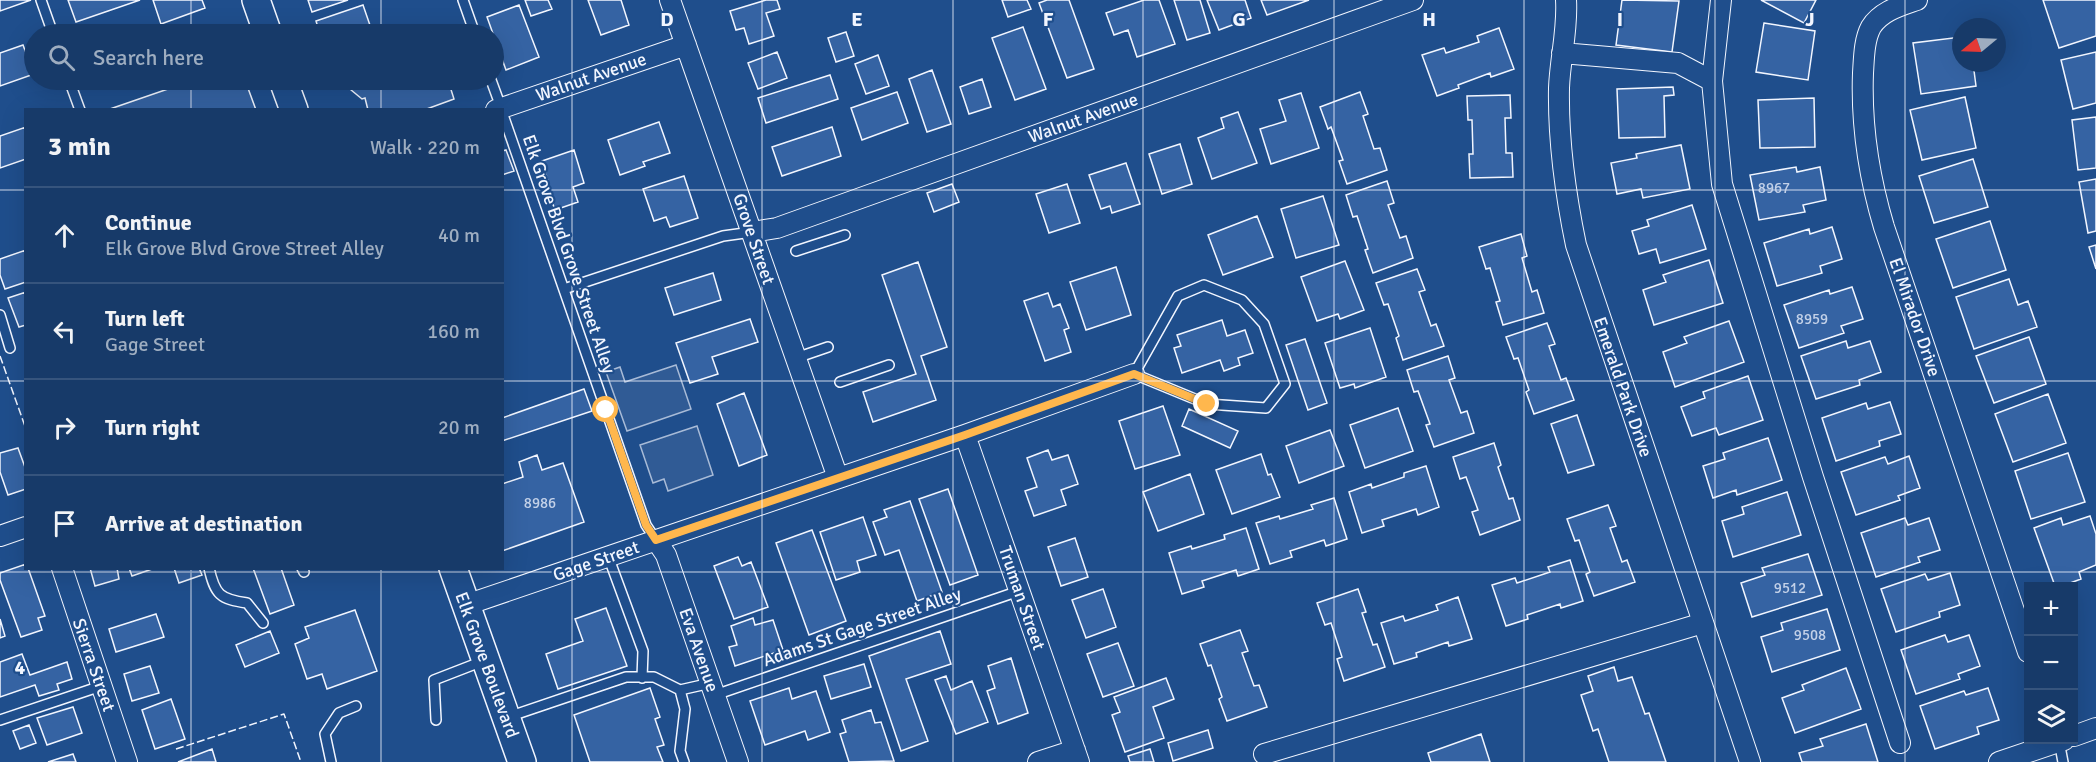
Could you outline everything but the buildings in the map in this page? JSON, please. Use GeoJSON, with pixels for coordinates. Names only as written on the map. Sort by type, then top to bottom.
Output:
{"type":"FeatureCollection","features":[{"type":"Feature","properties":{"kind":"main road"},"geometry":{"type":"LineString","coordinates":[[256,0],[264,24]]}},
{"type":"Feature","properties":{"kind":"main road"},"geometry":{"type":"LineString","coordinates":[[287,90],[293,108]]}},
{"type":"Feature","properties":{"kind":"main road","name":"Elk Grove Boulevard"},"geometry":{"type":"LineString","coordinates":[[454,570],[522,762]]}},
{"type":"Feature","properties":{"kind":"street","name":"Grove Street"},"geometry":{"type":"LineString","coordinates":[[670,0],[838,478]]}},
{"type":"Feature","properties":{"kind":"street","name":"Walnut Avenue"},"geometry":{"type":"LineString","coordinates":[[752,232],[777,228],[1413,0]]}},
{"type":"Feature","properties":{"kind":"street","name":"Emerald Park Drive"},"geometry":{"type":"LineString","coordinates":[[1566,0],[1559,86],[1559,139],[1565,193],[1576,245],[1750,762]]}},
{"type":"Feature","properties":{"kind":"street"},"geometry":{"type":"LineString","coordinates":[[1721,0],[1712,81],[1722,184],[1813,477],[1900,742]]}},
{"type":"Feature","properties":{"kind":"street","name":"El Mirador Drive"},"geometry":{"type":"LineString","coordinates":[[1917,0],[1893,8],[1879,17],[1867,36],[1863,116],[1869,163],[1884,227],[2024,640]]}},
{"type":"Feature","properties":{"kind":"street","name":"Walnut Avenue"},"geometry":{"type":"LineString","coordinates":[[504,109],[686,45]]}},
{"type":"Feature","properties":{"kind":"street"},"geometry":{"type":"LineString","coordinates":[[1562,52],[1678,63],[1712,81]]}},
{"type":"Feature","properties":{"kind":"street","name":"Gage Street"},"geometry":{"type":"LineString","coordinates":[[466,605],[965,435],[1134,374]]}},
{"type":"Feature","properties":{"kind":"street","name":"Truman Street"},"geometry":{"type":"LineString","coordinates":[[965,435],[1077,756]]}},
{"type":"Feature","properties":{"kind":"street"},"geometry":{"type":"LineString","coordinates":[[0,536],[24,528]]}},
{"type":"Feature","properties":{"kind":"street","name":"Eva Avenue"},"geometry":{"type":"LineString","coordinates":[[656,540],[666,555],[738,762]]}},
{"type":"Feature","properties":{"kind":"street","name":"Sierra Street"},"geometry":{"type":"LineString","coordinates":[[63,570],[127,762]]}},
{"type":"Feature","properties":{"kind":"street"},"geometry":{"type":"LineString","coordinates":[[1264,754],[1703,623]]}},
{"type":"Feature","properties":{"kind":"street"},"geometry":{"type":"LineString","coordinates":[[2078,734],[2096,728]]}},
{"type":"Feature","properties":{"kind":"street"},"geometry":{"type":"LineString","coordinates":[[1999,762],[2050,744]]}},
{"type":"Feature","properties":{"kind":"street"},"geometry":{"type":"LineString","coordinates":[[1038,762],[1077,756]]}},
{"type":"Feature","properties":{"kind":"lane"},"geometry":{"type":"LineString","coordinates":[[41,0],[49,24]]}},
{"type":"Feature","properties":{"kind":"lane"},"geometry":{"type":"LineString","coordinates":[[464,0],[472,24]]}},
{"type":"Feature","properties":{"kind":"lane"},"geometry":{"type":"LineString","coordinates":[[73,90],[79,108]]}},
{"type":"Feature","properties":{"kind":"lane","name":"Elk Grove Blvd Grove Street Alley"},"geometry":{"type":"LineString","coordinates":[[494,90],[499,108]]}},
{"type":"Feature","properties":{"kind":"lane","name":"Elk Grove Blvd Grove Street Alley"},"geometry":{"type":"LineString","coordinates":[[504,121],[646,525],[656,540]]}},
{"type":"Feature","properties":{"kind":"lane"},"geometry":{"type":"LineString","coordinates":[[564,289],[723,236],[752,232]]}},
{"type":"Feature","properties":{"kind":"lane"},"geometry":{"type":"LineString","coordinates":[[796,251],[845,235]]}},
{"type":"Feature","properties":{"kind":"lane"},"geometry":{"type":"LineString","coordinates":[[1204,285],[1242,300],[1264,324],[1285,384],[1266,408],[1207,404],[1134,374],[1179,296],[1204,285]]}},
{"type":"Feature","properties":{"kind":"lane"},"geometry":{"type":"LineString","coordinates":[[0,315],[10,348]]}},
{"type":"Feature","properties":{"kind":"lane"},"geometry":{"type":"LineString","coordinates":[[796,358],[828,347]]}},
{"type":"Feature","properties":{"kind":"lane"},"geometry":{"type":"LineString","coordinates":[[840,382],[889,366]]}},
{"type":"Feature","properties":{"kind":"lane"},"geometry":{"type":"LineString","coordinates":[[608,556],[644,651],[642,678]]}},
{"type":"Feature","properties":{"kind":"lane"},"geometry":{"type":"LineString","coordinates":[[209,570],[213,588],[226,600],[247,603],[263,623]]}},
{"type":"Feature","properties":{"kind":"lane","name":"Adams St Gage Street Alley"},"geometry":{"type":"LineString","coordinates":[[680,690],[713,689],[1019,591]]}},
{"type":"Feature","properties":{"kind":"lane"},"geometry":{"type":"LineString","coordinates":[[436,720],[434,680],[486,661]]}},
{"type":"Feature","properties":{"kind":"lane"},"geometry":{"type":"LineString","coordinates":[[506,718],[626,677],[654,677],[680,690],[685,709],[680,751],[684,762]]}},
{"type":"Feature","properties":{"kind":"lane"},"geometry":{"type":"LineString","coordinates":[[0,720],[101,686]]}},
{"type":"Feature","properties":{"kind":"lane"},"geometry":{"type":"LineString","coordinates":[[331,762],[324,734],[339,713],[356,706]]}},
{"type":"Feature","properties":{"kind":"lane"},"geometry":{"type":"LineString","coordinates":[[2063,762],[2064,744]]}},
{"type":"Feature","properties":{"kind":"shaded area"},"geometry":{"type":"Polygon","coordinates":[[[676,365],[691,409],[627,431],[606,372],[620,367],[625,382],[676,365]]]}},
{"type":"Feature","properties":{"kind":"shaded area"},"geometry":{"type":"Polygon","coordinates":[[[697,426],[713,475],[668,491],[664,479],[653,483],[640,445],[697,426]]]}},
{"type":"Feature","properties":{"kind":"fence"},"geometry":{"type":"LineString","coordinates":[[0,356],[24,423]]}},
{"type":"Feature","properties":{"kind":"fence"},"geometry":{"type":"LineString","coordinates":[[176,749],[284,714],[301,762]]}},
{"type":"Feature","properties":{"kind":"route"},"geometry":{"type":"LineString","coordinates":[[606,410],[646,525],[656,540],[965,435],[1134,374],[1207,404]]}}]}
